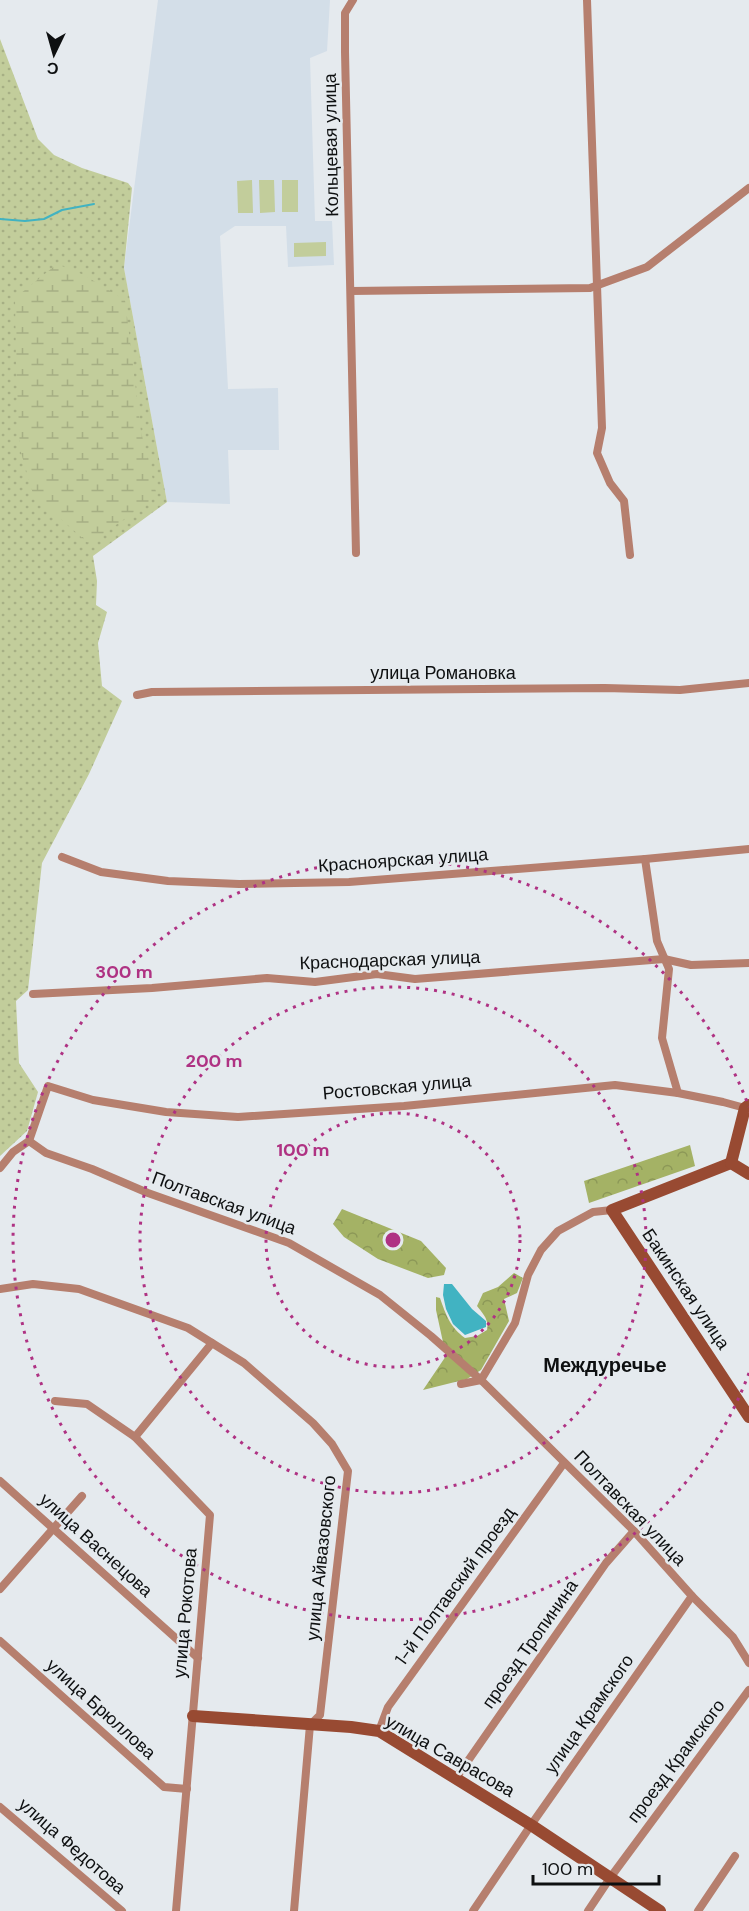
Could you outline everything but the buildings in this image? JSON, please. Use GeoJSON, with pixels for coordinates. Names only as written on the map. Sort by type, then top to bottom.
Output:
{"type":"FeatureCollection","features":[{"type":"Feature","properties":{"kind":"street","name":"Кольцевая улица"},"geometry":{"type":"LineString","coordinates":[[353,0],[345,13],[356,553]]}},
{"type":"Feature","properties":{"kind":"street"},"geometry":{"type":"LineString","coordinates":[[587,0],[602,428],[597,453],[610,483],[624,501],[630,555]]}},
{"type":"Feature","properties":{"kind":"street"},"geometry":{"type":"LineString","coordinates":[[351,291],[590,288],[598,286],[646,267],[749,188]]}},
{"type":"Feature","properties":{"kind":"street","name":"улица Романовка"},"geometry":{"type":"LineString","coordinates":[[137,695],[152,692],[605,688],[680,690],[749,683]]}},
{"type":"Feature","properties":{"kind":"street","name":"Красноярская улица"},"geometry":{"type":"LineString","coordinates":[[62,857],[101,872],[168,881],[239,884],[349,882],[749,849]]}},
{"type":"Feature","properties":{"kind":"street"},"geometry":{"type":"LineString","coordinates":[[645,859],[657,941],[669,969],[662,1038],[678,1093]]}},
{"type":"Feature","properties":{"kind":"street","name":"Краснодарская улица"},"geometry":{"type":"LineString","coordinates":[[33,994],[152,988],[267,978],[315,982],[377,974],[415,978],[664,959],[691,965],[749,963]]}},
{"type":"Feature","properties":{"kind":"street","name":"Ростовская улица"},"geometry":{"type":"LineString","coordinates":[[29,1141],[48,1086],[93,1100],[166,1112],[238,1117],[404,1106],[615,1085],[678,1093],[747,1107]]}},
{"type":"Feature","properties":{"kind":"street"},"geometry":{"type":"LineString","coordinates":[[461,1384],[481,1380],[515,1323],[528,1275],[541,1250],[558,1231],[593,1212],[612,1210],[731,1163],[745,1126],[747,1107]]}},
{"type":"Feature","properties":{"kind":"street"},"geometry":{"type":"LineString","coordinates":[[0,1168],[14,1152],[29,1141]]}},
{"type":"Feature","properties":{"kind":"street","name":"Полтавская улица"},"geometry":{"type":"LineString","coordinates":[[29,1141],[46,1153],[92,1169],[148,1193],[289,1243],[380,1295],[481,1380],[634,1531],[692,1596],[733,1637],[749,1663]]}},
{"type":"Feature","properties":{"kind":"street"},"geometry":{"type":"LineString","coordinates":[[731,1163],[749,1174]]}},
{"type":"Feature","properties":{"kind":"street","name":"Бакинская улица"},"geometry":{"type":"LineString","coordinates":[[612,1210],[749,1417]]}},
{"type":"Feature","properties":{"kind":"street","name":"улица Айвазовского"},"geometry":{"type":"LineString","coordinates":[[0,1289],[33,1284],[79,1289],[188,1328],[244,1363],[313,1423],[332,1444],[348,1471],[320,1715],[310,1725],[294,1911]]}},
{"type":"Feature","properties":{"kind":"street"},"geometry":{"type":"LineString","coordinates":[[135,1437],[212,1343]]}},
{"type":"Feature","properties":{"kind":"street","name":"улица Рокотова"},"geometry":{"type":"LineString","coordinates":[[55,1401],[87,1404],[135,1437],[210,1515],[176,1911]]}},
{"type":"Feature","properties":{"kind":"street","name":"1-й Полтавский проезд"},"geometry":{"type":"LineString","coordinates":[[379,1731],[388,1707],[564,1463]]}},
{"type":"Feature","properties":{"kind":"street","name":"улица Васнецова"},"geometry":{"type":"LineString","coordinates":[[0,1481],[198,1658]]}},
{"type":"Feature","properties":{"kind":"street"},"geometry":{"type":"LineString","coordinates":[[0,1589],[82,1496]]}},
{"type":"Feature","properties":{"kind":"street","name":"проезд Тропинина"},"geometry":{"type":"LineString","coordinates":[[456,1778],[606,1563],[634,1531]]}},
{"type":"Feature","properties":{"kind":"street","name":"улица Крамского"},"geometry":{"type":"LineString","coordinates":[[473,1911],[692,1596]]}},
{"type":"Feature","properties":{"kind":"street","name":"улица Брюллова"},"geometry":{"type":"LineString","coordinates":[[0,1641],[164,1787],[186,1789]]}},
{"type":"Feature","properties":{"kind":"street","name":"проезд Крамского"},"geometry":{"type":"LineString","coordinates":[[588,1911],[749,1690]]}},
{"type":"Feature","properties":{"kind":"street","name":"улица Саврасова"},"geometry":{"type":"LineString","coordinates":[[193,1716],[379,1731],[531,1825],[660,1911]]}},
{"type":"Feature","properties":{"kind":"street","name":"улица Федотова"},"geometry":{"type":"LineString","coordinates":[[0,1807],[122,1911]]}},
{"type":"Feature","properties":{"kind":"street"},"geometry":{"type":"LineString","coordinates":[[698,1911],[735,1856]]}},
{"type":"Feature","properties":{"kind":"shaded area"},"geometry":{"type":"Polygon","coordinates":[[[158,0],[330,0],[327,51],[310,58],[315,221],[332,221],[334,265],[288,267],[286,226],[235,226],[220,236],[228,389],[278,388],[279,450],[228,450],[230,504],[167,502],[124,268],[158,0]]]}},
{"type":"Feature","properties":{"kind":"green space"},"geometry":{"type":"Polygon","coordinates":[[[0,39],[38,139],[54,155],[82,168],[128,183],[132,188],[124,268],[167,502],[93,556],[97,581],[96,605],[107,612],[98,643],[102,686],[122,701],[89,774],[42,863],[28,990],[16,1001],[19,1063],[38,1092],[27,1131],[0,1156],[0,39]]]}},
{"type":"Feature","properties":{"kind":"green space"},"geometry":{"type":"Polygon","coordinates":[[[252,180],[253,213],[238,213],[237,181],[252,180]]]}},
{"type":"Feature","properties":{"kind":"green space"},"geometry":{"type":"Polygon","coordinates":[[[259,180],[274,180],[275,212],[260,213],[259,180]]]}},
{"type":"Feature","properties":{"kind":"green space"},"geometry":{"type":"Polygon","coordinates":[[[282,180],[298,180],[298,212],[282,212],[282,180]]]}},
{"type":"Feature","properties":{"kind":"green space"},"geometry":{"type":"Polygon","coordinates":[[[326,242],[326,256],[294,257],[294,243],[326,242]]]}},
{"type":"Feature","properties":{"kind":"green space"},"geometry":{"type":"Polygon","coordinates":[[[57,264],[84,275],[125,300],[141,432],[157,496],[89,544],[33,494],[20,449],[15,298],[57,264]]]}},
{"type":"Feature","properties":{"kind":"green space"},"geometry":{"type":"Polygon","coordinates":[[[690,1145],[695,1166],[589,1203],[584,1181],[690,1145]]]}},
{"type":"Feature","properties":{"kind":"green space"},"geometry":{"type":"Polygon","coordinates":[[[342,1209],[421,1241],[446,1268],[444,1275],[428,1278],[378,1259],[344,1237],[333,1224],[342,1209]]]}},
{"type":"Feature","properties":{"kind":"green space"},"geometry":{"type":"Polygon","coordinates":[[[514,1273],[523,1278],[517,1293],[504,1299],[509,1321],[481,1370],[467,1379],[423,1390],[446,1356],[436,1310],[436,1297],[440,1298],[449,1320],[460,1334],[465,1338],[477,1336],[487,1330],[486,1320],[477,1306],[483,1293],[498,1287],[514,1273]]]}},
{"type":"Feature","properties":{"kind":"water"},"geometry":{"type":"Polygon","coordinates":[[[444,1284],[452,1284],[472,1309],[486,1321],[486,1327],[465,1335],[453,1324],[446,1309],[443,1295],[444,1284]]]}},
{"type":"Feature","properties":{"kind":"waterway"},"geometry":{"type":"LineString","coordinates":[[0,219],[25,221],[44,219],[62,210],[94,204]]}},
{"type":"Feature","properties":{"kind":"district","name":"Междуречье"},"geometry":{"type":"Point","coordinates":[605,1365]}}]}
